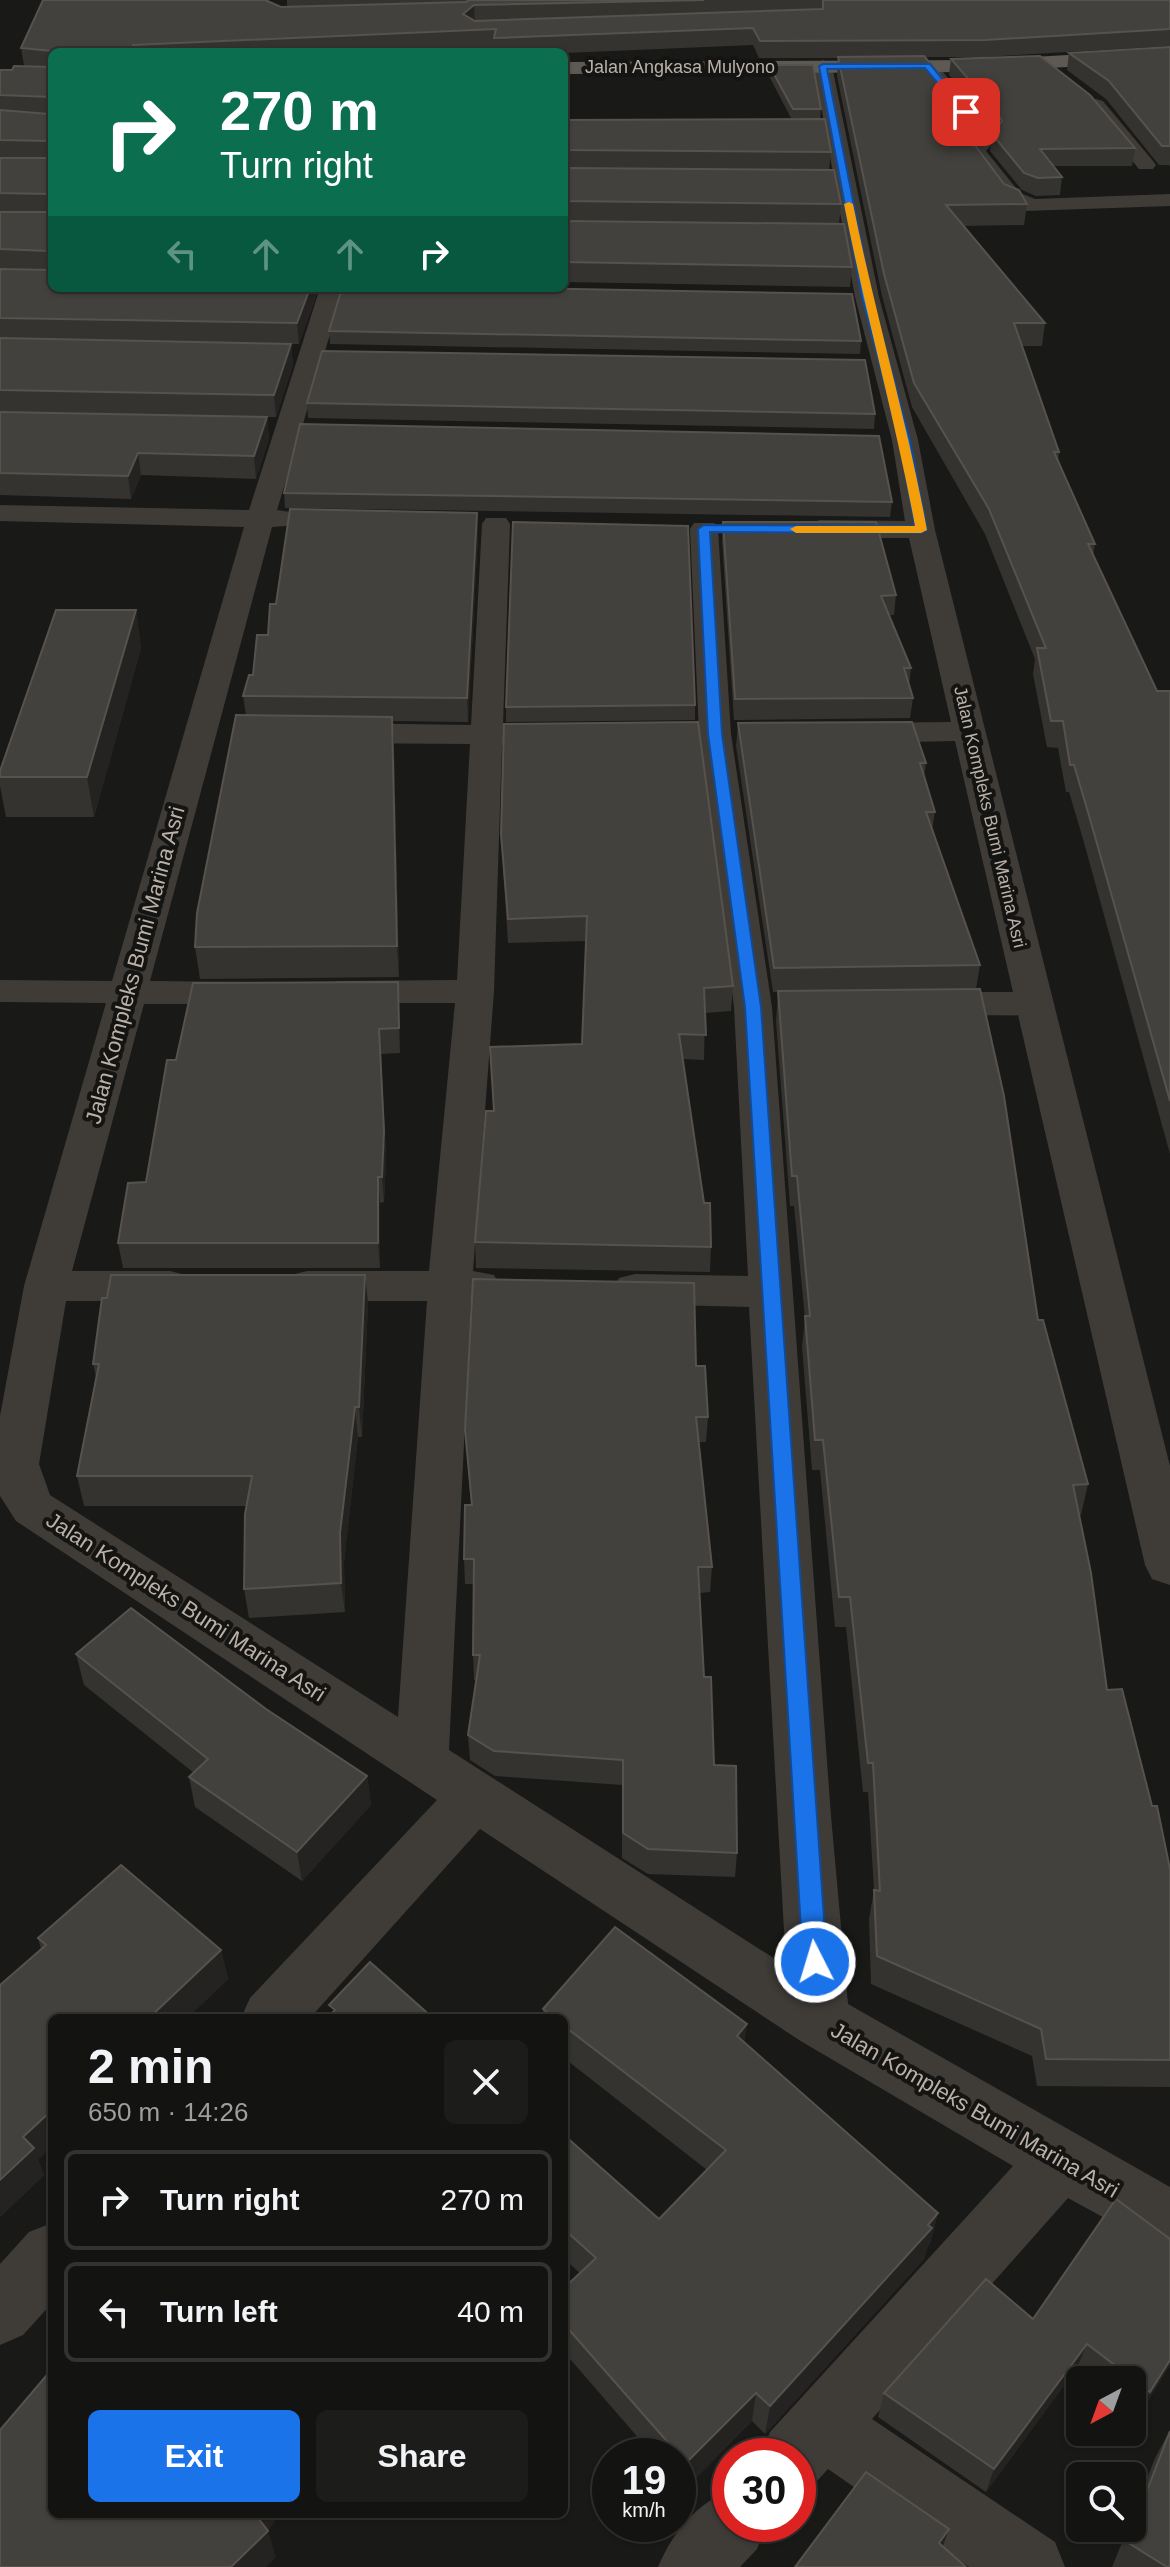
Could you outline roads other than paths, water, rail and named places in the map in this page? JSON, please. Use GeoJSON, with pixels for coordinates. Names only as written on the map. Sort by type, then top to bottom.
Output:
{"type":"FeatureCollection","features":[{"type":"Feature","properties":{"kind":"main road","name":"Jalan Angkasa Mulyono"},"geometry":{"type":"LineString","coordinates":[[568,68],[832,59],[927,66],[1170,55]]}},
{"type":"Feature","properties":{"kind":"street"},"geometry":{"type":"LineString","coordinates":[[436,12],[462,5],[482,30],[483,48]]}},
{"type":"Feature","properties":{"kind":"street","name":"Jalan Kompleks Bumi Marina Asri"},"geometry":{"type":"LineString","coordinates":[[832,59],[827,129],[851,297],[889,439],[921,530],[1170,1565]]}},
{"type":"Feature","properties":{"kind":"street"},"geometry":{"type":"LineString","coordinates":[[1044,63],[1097,105],[1146,165]]}},
{"type":"Feature","properties":{"kind":"street"},"geometry":{"type":"LineString","coordinates":[[927,66],[985,134],[987,138],[975,150],[1012,198],[1043,206],[1170,200]]}},
{"type":"Feature","properties":{"kind":"street","name":"Jalan Kompleks Bumi Marina Asri"},"geometry":{"type":"LineString","coordinates":[[331,292],[260,519],[216,731],[127,994],[46,1286],[15,1464],[21,1490],[33,1508],[820,2020],[1170,2222]]}},
{"type":"Feature","properties":{"kind":"street"},"geometry":{"type":"LineString","coordinates":[[0,513],[307,520]]}},
{"type":"Feature","properties":{"kind":"street"},"geometry":{"type":"LineString","coordinates":[[422,1759],[450,1286],[475,991],[495,524]]}},
{"type":"Feature","properties":{"kind":"street"},"geometry":{"type":"LineString","coordinates":[[705,529],[715,734],[769,1006],[772,1292],[803,1816],[820,2020]]}},
{"type":"Feature","properties":{"kind":"street"},"geometry":{"type":"LineString","coordinates":[[797,529],[921,530]]}},
{"type":"Feature","properties":{"kind":"street"},"geometry":{"type":"LineString","coordinates":[[821,733],[971,731]]}},
{"type":"Feature","properties":{"kind":"street"},"geometry":{"type":"LineString","coordinates":[[311,732],[547,735]]}},
{"type":"Feature","properties":{"kind":"street"},"geometry":{"type":"LineString","coordinates":[[0,991],[127,994],[475,991]]}},
{"type":"Feature","properties":{"kind":"street"},"geometry":{"type":"LineString","coordinates":[[893,1005],[1033,1003]]}},
{"type":"Feature","properties":{"kind":"street"},"geometry":{"type":"LineString","coordinates":[[46,1286],[217,1286]]}},
{"type":"Feature","properties":{"kind":"street"},"geometry":{"type":"LineString","coordinates":[[264,1286],[512,1287]]}},
{"type":"Feature","properties":{"kind":"street"},"geometry":{"type":"LineString","coordinates":[[588,1288],[772,1292]]}},
{"type":"Feature","properties":{"kind":"street"},"geometry":{"type":"LineString","coordinates":[[275,2014],[476,1795]]}},
{"type":"Feature","properties":{"kind":"street"},"geometry":{"type":"LineString","coordinates":[[810,2438],[1061,2159]]}},
{"type":"Feature","properties":{"kind":"street"},"geometry":{"type":"LineString","coordinates":[[0,2312],[48,2259]]}},
{"type":"Feature","properties":{"kind":"street"},"geometry":{"type":"LineString","coordinates":[[816,2445],[1030,2567]]}},
{"type":"Feature","properties":{"kind":"street"},"geometry":{"type":"LineString","coordinates":[[693,2567],[716,2542]]}}]}
